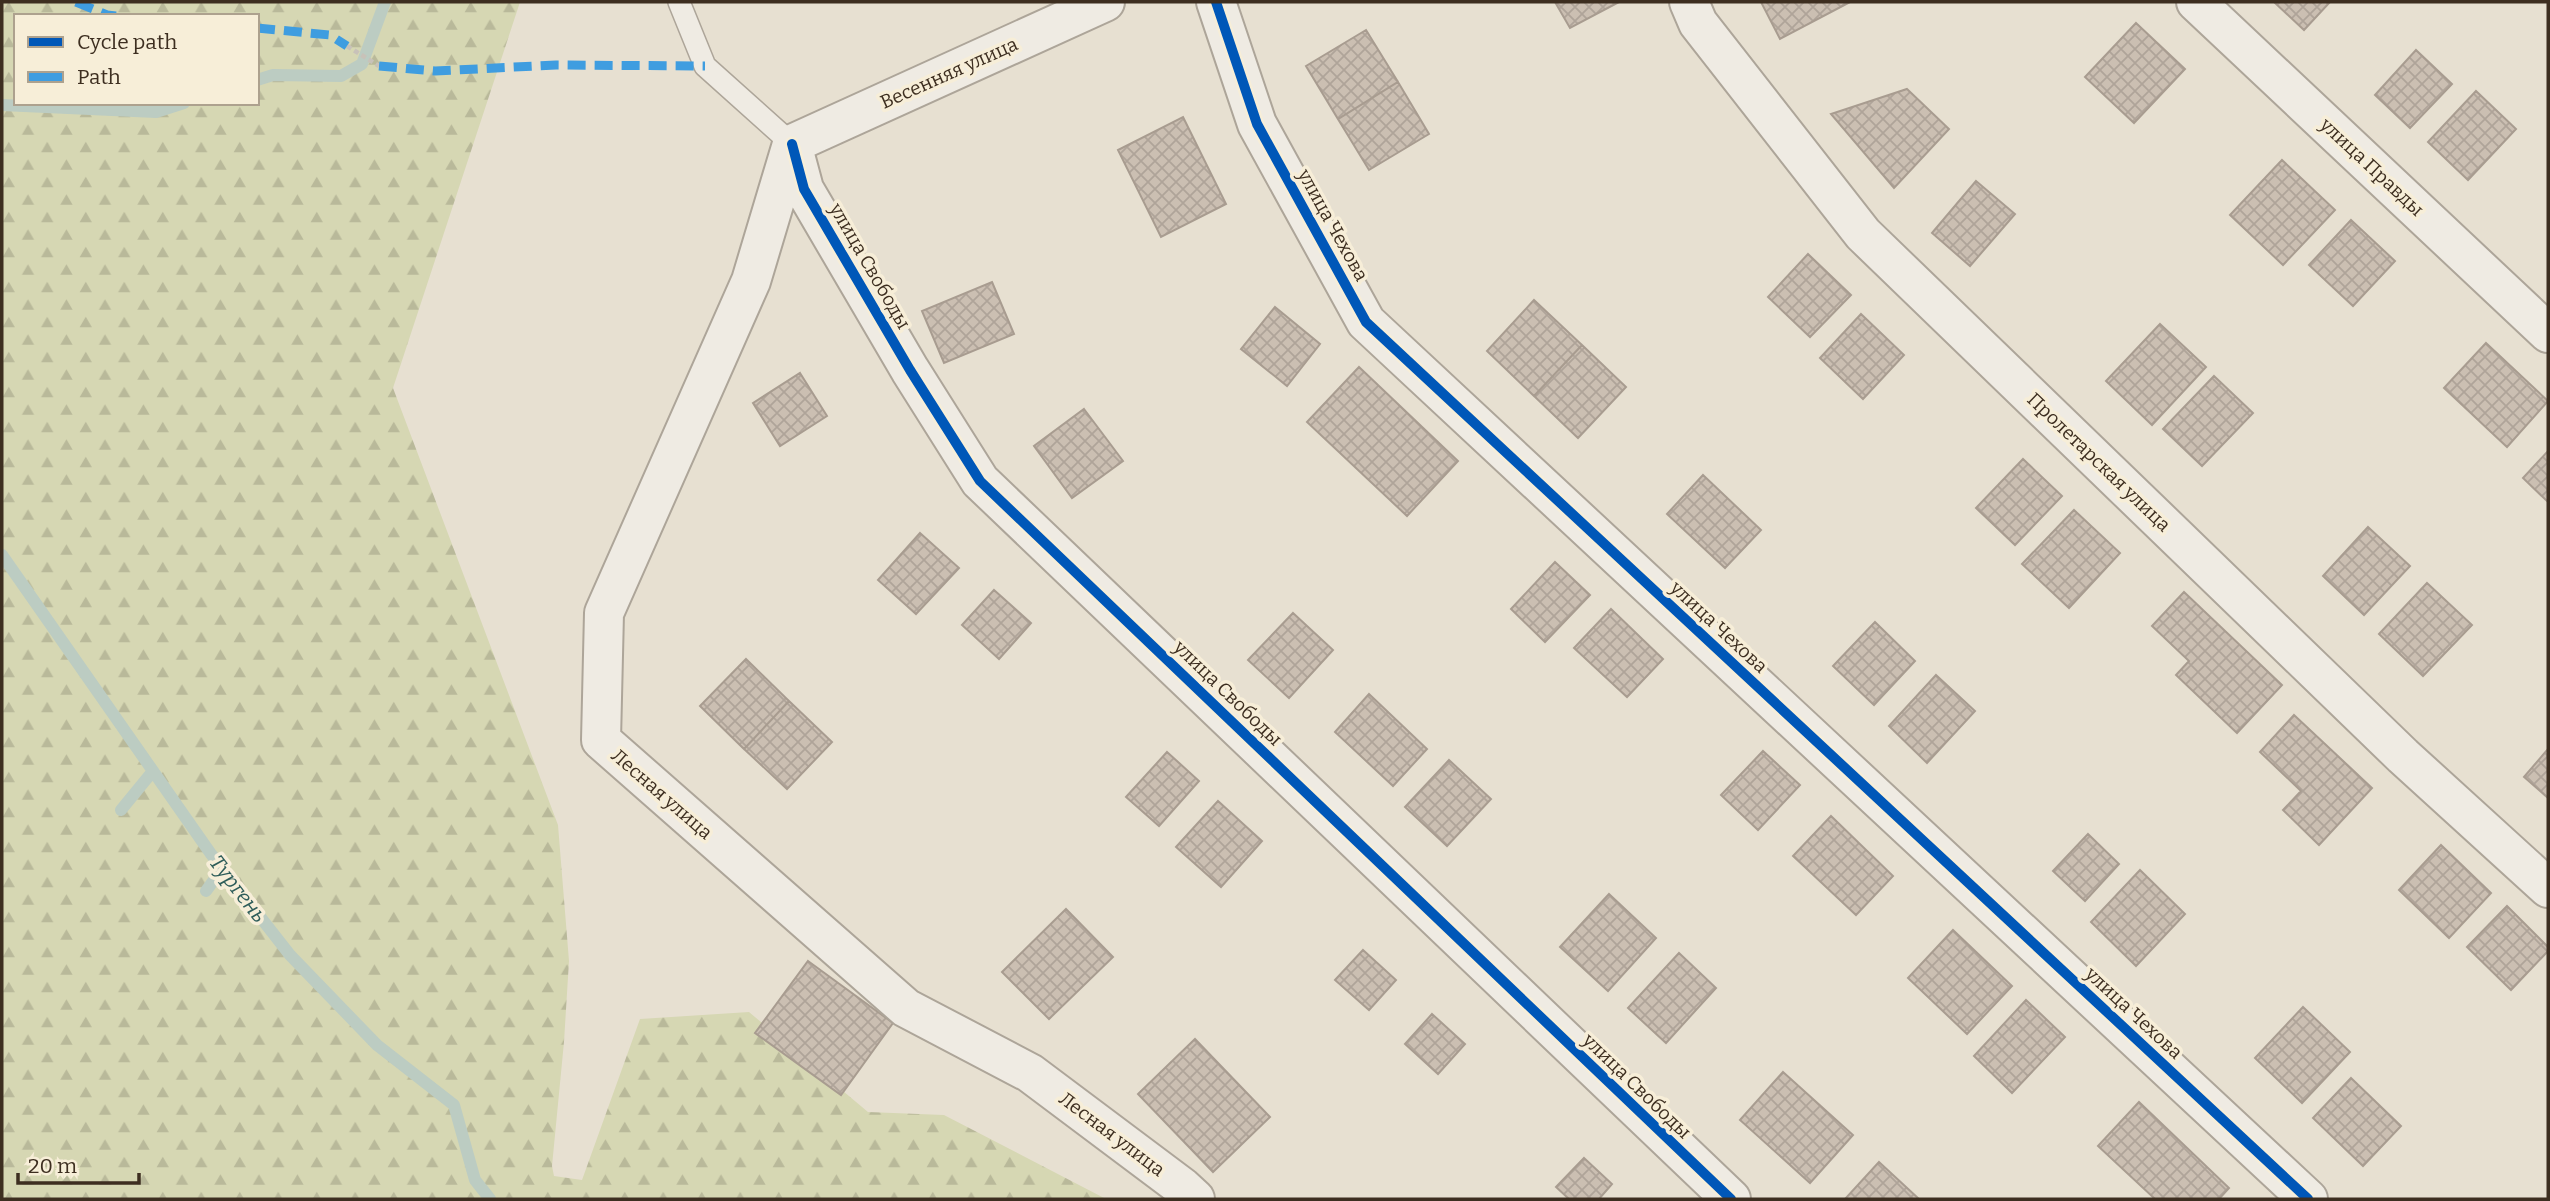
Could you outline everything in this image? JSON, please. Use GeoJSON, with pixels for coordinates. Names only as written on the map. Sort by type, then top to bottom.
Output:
{"type":"FeatureCollection","features":[{"type":"Feature","properties":{"kind":"street","name":"Весенняя улица"},"geometry":{"type":"LineString","coordinates":[[792,144],[1105,2]]}},
{"type":"Feature","properties":{"kind":"street","name":"улица Чехова"},"geometry":{"type":"LineString","coordinates":[[1216,2],[1257,124],[1366,322],[2308,1199]]}},
{"type":"Feature","properties":{"kind":"street","name":"Пролетарская улица"},"geometry":{"type":"LineString","coordinates":[[1689,2],[1698,23],[1863,234],[2403,756],[2548,888]]}},
{"type":"Feature","properties":{"kind":"street","name":"улица Правды"},"geometry":{"type":"LineString","coordinates":[[2196,2],[2548,332]]}},
{"type":"Feature","properties":{"kind":"street","name":"Лесная улица"},"geometry":{"type":"LineString","coordinates":[[792,144],[751,281],[604,613],[601,740],[906,1007],[1030,1073],[1195,1199]]}},
{"type":"Feature","properties":{"kind":"street","name":"улица Свободы"},"geometry":{"type":"LineString","coordinates":[[792,144],[804,188],[910,370],[980,481],[1731,1199]]}},
{"type":"Feature","properties":{"kind":"lane"},"geometry":{"type":"LineString","coordinates":[[679,2],[705,66],[792,144]]}},
{"type":"Feature","properties":{"kind":"path"},"geometry":{"type":"LineString","coordinates":[[349,47],[379,66]]}},
{"type":"Feature","properties":{"kind":"green space"},"geometry":{"type":"Polygon","coordinates":[[[2,2],[520,2],[393,388],[558,825],[569,961],[552,1166],[554,1176],[582,1180],[640,1019],[749,1012],[868,1112],[944,1115],[1106,1199],[2,1199],[2,2]]]}},
{"type":"Feature","properties":{"kind":"building"},"geometry":{"type":"Polygon","coordinates":[[[1555,2],[1619,2],[1570,28],[1555,2]]]}},
{"type":"Feature","properties":{"kind":"building"},"geometry":{"type":"Polygon","coordinates":[[[1761,2],[1850,2],[1780,39],[1761,2]]]}},
{"type":"Feature","properties":{"kind":"building"},"geometry":{"type":"Polygon","coordinates":[[[2274,2],[2330,2],[2304,30],[2274,2]]]}},
{"type":"Feature","properties":{"kind":"building"},"geometry":{"type":"Polygon","coordinates":[[[2136,23],[2185,69],[2134,123],[2085,77],[2136,23]]]}},
{"type":"Feature","properties":{"kind":"building"},"geometry":{"type":"Polygon","coordinates":[[[1366,30],[1398,82],[1338,119],[1306,66],[1366,30]]]}},
{"type":"Feature","properties":{"kind":"building"},"geometry":{"type":"Polygon","coordinates":[[[2416,50],[2452,84],[2410,128],[2375,95],[2416,50]]]}},
{"type":"Feature","properties":{"kind":"building"},"geometry":{"type":"Polygon","coordinates":[[[1398,82],[1429,134],[1369,170],[1338,119],[1398,82]]]}},
{"type":"Feature","properties":{"kind":"building"},"geometry":{"type":"Polygon","coordinates":[[[1907,89],[1949,129],[1894,188],[1831,114],[1907,89]]]}},
{"type":"Feature","properties":{"kind":"building"},"geometry":{"type":"Polygon","coordinates":[[[2476,91],[2516,129],[2468,180],[2428,142],[2476,91]]]}},
{"type":"Feature","properties":{"kind":"building"},"geometry":{"type":"Polygon","coordinates":[[[1183,117],[1226,204],[1161,237],[1118,150],[1183,117]]]}},
{"type":"Feature","properties":{"kind":"building"},"geometry":{"type":"Polygon","coordinates":[[[2282,160],[2335,210],[2283,265],[2230,215],[2282,160]]]}},
{"type":"Feature","properties":{"kind":"building"},"geometry":{"type":"Polygon","coordinates":[[[1976,181],[2015,214],[1970,266],[1932,233],[1976,181]]]}},
{"type":"Feature","properties":{"kind":"building"},"geometry":{"type":"Polygon","coordinates":[[[2351,220],[2395,261],[2353,306],[2309,265],[2351,220]]]}},
{"type":"Feature","properties":{"kind":"building"},"geometry":{"type":"Polygon","coordinates":[[[1808,254],[1851,295],[1810,337],[1768,297],[1808,254]]]}},
{"type":"Feature","properties":{"kind":"building"},"geometry":{"type":"Polygon","coordinates":[[[992,282],[1014,334],[944,363],[922,311],[992,282]]]}},
{"type":"Feature","properties":{"kind":"building"},"geometry":{"type":"Polygon","coordinates":[[[1534,300],[1582,345],[1534,396],[1487,351],[1534,300]]]}},
{"type":"Feature","properties":{"kind":"building"},"geometry":{"type":"Polygon","coordinates":[[[1275,307],[1320,344],[1287,386],[1241,349],[1275,307]]]}},
{"type":"Feature","properties":{"kind":"building"},"geometry":{"type":"Polygon","coordinates":[[[1861,314],[1904,355],[1863,399],[1820,358],[1861,314]]]}},
{"type":"Feature","properties":{"kind":"building"},"geometry":{"type":"Polygon","coordinates":[[[2160,324],[2206,367],[2152,425],[2106,381],[2160,324]]]}},
{"type":"Feature","properties":{"kind":"building"},"geometry":{"type":"Polygon","coordinates":[[[2486,343],[2548,401],[2507,447],[2444,388],[2486,343]]]}},
{"type":"Feature","properties":{"kind":"building"},"geometry":{"type":"Polygon","coordinates":[[[1582,345],[1626,387],[1578,438],[1534,396],[1582,345]]]}},
{"type":"Feature","properties":{"kind":"building"},"geometry":{"type":"Polygon","coordinates":[[[1359,367],[1458,461],[1407,516],[1307,422],[1359,367]]]}},
{"type":"Feature","properties":{"kind":"building"},"geometry":{"type":"Polygon","coordinates":[[[800,373],[827,416],[780,446],[753,403],[800,373]]]}},
{"type":"Feature","properties":{"kind":"building"},"geometry":{"type":"Polygon","coordinates":[[[2214,376],[2253,413],[2202,466],[2163,429],[2214,376]]]}},
{"type":"Feature","properties":{"kind":"building"},"geometry":{"type":"Polygon","coordinates":[[[1084,409],[1123,461],[1072,498],[1034,446],[1084,409]]]}},
{"type":"Feature","properties":{"kind":"building"},"geometry":{"type":"Polygon","coordinates":[[[2548,451],[2548,502],[2523,478],[2548,451]]]}},
{"type":"Feature","properties":{"kind":"building"},"geometry":{"type":"Polygon","coordinates":[[[2023,459],[2062,496],[2015,545],[1976,508],[2023,459]]]}},
{"type":"Feature","properties":{"kind":"building"},"geometry":{"type":"Polygon","coordinates":[[[1703,475],[1761,530],[1725,568],[1667,514],[1703,475]]]}},
{"type":"Feature","properties":{"kind":"building"},"geometry":{"type":"Polygon","coordinates":[[[2074,510],[2120,553],[2069,608],[2022,564],[2074,510]]]}},
{"type":"Feature","properties":{"kind":"building"},"geometry":{"type":"Polygon","coordinates":[[[2368,527],[2410,566],[2364,615],[2323,576],[2368,527]]]}},
{"type":"Feature","properties":{"kind":"building"},"geometry":{"type":"Polygon","coordinates":[[[920,533],[959,568],[916,614],[878,580],[920,533]]]}},
{"type":"Feature","properties":{"kind":"building"},"geometry":{"type":"Polygon","coordinates":[[[1555,562],[1590,595],[1545,642],[1511,609],[1555,562]]]}},
{"type":"Feature","properties":{"kind":"building"},"geometry":{"type":"Polygon","coordinates":[[[2427,583],[2472,625],[2423,676],[2379,634],[2427,583]]]}},
{"type":"Feature","properties":{"kind":"building"},"geometry":{"type":"Polygon","coordinates":[[[994,590],[1031,623],[999,659],[962,625],[994,590]]]}},
{"type":"Feature","properties":{"kind":"building"},"geometry":{"type":"Polygon","coordinates":[[[2184,592],[2282,685],[2237,733],[2176,675],[2189,661],[2152,626],[2184,592]]]}},
{"type":"Feature","properties":{"kind":"building"},"geometry":{"type":"Polygon","coordinates":[[[1611,609],[1663,659],[1627,697],[1574,648],[1611,609]]]}},
{"type":"Feature","properties":{"kind":"building"},"geometry":{"type":"Polygon","coordinates":[[[1293,613],[1333,650],[1289,698],[1248,660],[1293,613]]]}},
{"type":"Feature","properties":{"kind":"building"},"geometry":{"type":"Polygon","coordinates":[[[1875,622],[1915,661],[1874,705],[1833,666],[1875,622]]]}},
{"type":"Feature","properties":{"kind":"building"},"geometry":{"type":"Polygon","coordinates":[[[746,659],[789,701],[744,749],[700,706],[746,659]]]}},
{"type":"Feature","properties":{"kind":"building"},"geometry":{"type":"Polygon","coordinates":[[[1936,675],[1975,711],[1927,763],[1889,726],[1936,675]]]}},
{"type":"Feature","properties":{"kind":"building"},"geometry":{"type":"Polygon","coordinates":[[[1369,694],[1427,749],[1393,786],[1335,732],[1369,694]]]}},
{"type":"Feature","properties":{"kind":"building"},"geometry":{"type":"Polygon","coordinates":[[[789,701],[832,742],[787,789],[744,749],[789,701]]]}},
{"type":"Feature","properties":{"kind":"building"},"geometry":{"type":"Polygon","coordinates":[[[2294,715],[2372,788],[2319,845],[2283,810],[2301,791],[2260,752],[2294,715]]]}},
{"type":"Feature","properties":{"kind":"building"},"geometry":{"type":"Polygon","coordinates":[[[2548,749],[2548,798],[2524,777],[2548,749]]]}},
{"type":"Feature","properties":{"kind":"building"},"geometry":{"type":"Polygon","coordinates":[[[1763,751],[1800,785],[1758,830],[1721,795],[1763,751]]]}},
{"type":"Feature","properties":{"kind":"building"},"geometry":{"type":"Polygon","coordinates":[[[1167,752],[1199,781],[1159,826],[1126,797],[1167,752]]]}},
{"type":"Feature","properties":{"kind":"building"},"geometry":{"type":"Polygon","coordinates":[[[1449,760],[1491,799],[1447,846],[1405,807],[1449,760]]]}},
{"type":"Feature","properties":{"kind":"building"},"geometry":{"type":"Polygon","coordinates":[[[1218,801],[1262,841],[1221,887],[1176,847],[1218,801]]]}},
{"type":"Feature","properties":{"kind":"building"},"geometry":{"type":"Polygon","coordinates":[[[1831,816],[1893,876],[1856,915],[1793,856],[1831,816]]]}},
{"type":"Feature","properties":{"kind":"building"},"geometry":{"type":"Polygon","coordinates":[[[2088,834],[2119,864],[2085,901],[2053,871],[2088,834]]]}},
{"type":"Feature","properties":{"kind":"building"},"geometry":{"type":"Polygon","coordinates":[[[2441,845],[2491,893],[2449,938],[2399,890],[2441,845]]]}},
{"type":"Feature","properties":{"kind":"building"},"geometry":{"type":"Polygon","coordinates":[[[2140,870],[2185,914],[2136,966],[2091,922],[2140,870]]]}},
{"type":"Feature","properties":{"kind":"building"},"geometry":{"type":"Polygon","coordinates":[[[1609,894],[1656,938],[1608,991],[1560,947],[1609,894]]]}},
{"type":"Feature","properties":{"kind":"building"},"geometry":{"type":"Polygon","coordinates":[[[2507,906],[2548,947],[2548,951],[2511,990],[2467,947],[2507,906]]]}},
{"type":"Feature","properties":{"kind":"building"},"geometry":{"type":"Polygon","coordinates":[[[1066,909],[1113,957],[1049,1019],[1002,972],[1066,909]]]}},
{"type":"Feature","properties":{"kind":"building"},"geometry":{"type":"Polygon","coordinates":[[[1953,930],[2012,986],[1967,1034],[1908,978],[1953,930]]]}},
{"type":"Feature","properties":{"kind":"building"},"geometry":{"type":"Polygon","coordinates":[[[1363,950],[1396,980],[1369,1010],[1335,980],[1363,950]]]}},
{"type":"Feature","properties":{"kind":"building"},"geometry":{"type":"Polygon","coordinates":[[[1679,953],[1716,988],[1666,1043],[1628,1008],[1679,953]]]}},
{"type":"Feature","properties":{"kind":"building"},"geometry":{"type":"Polygon","coordinates":[[[808,961],[893,1023],[841,1095],[755,1033],[808,961]]]}},
{"type":"Feature","properties":{"kind":"building"},"geometry":{"type":"Polygon","coordinates":[[[2026,1000],[2065,1037],[2012,1093],[1974,1056],[2026,1000]]]}},
{"type":"Feature","properties":{"kind":"building"},"geometry":{"type":"Polygon","coordinates":[[[2303,1007],[2350,1052],[2302,1103],[2255,1058],[2303,1007]]]}},
{"type":"Feature","properties":{"kind":"building"},"geometry":{"type":"Polygon","coordinates":[[[1432,1014],[1465,1044],[1438,1074],[1405,1044],[1432,1014]]]}},
{"type":"Feature","properties":{"kind":"building"},"geometry":{"type":"Polygon","coordinates":[[[1195,1039],[1270,1117],[1213,1172],[1138,1094],[1195,1039]]]}},
{"type":"Feature","properties":{"kind":"building"},"geometry":{"type":"Polygon","coordinates":[[[1783,1072],[1853,1135],[1810,1183],[1740,1120],[1783,1072]]]}},
{"type":"Feature","properties":{"kind":"building"},"geometry":{"type":"Polygon","coordinates":[[[2351,1078],[2401,1126],[2363,1166],[2313,1118],[2351,1078]]]}},
{"type":"Feature","properties":{"kind":"building"},"geometry":{"type":"Polygon","coordinates":[[[2139,1102],[2229,1188],[2219,1199],[2155,1199],[2098,1146],[2139,1102]]]}},
{"type":"Feature","properties":{"kind":"building"},"geometry":{"type":"Polygon","coordinates":[[[1584,1158],[1612,1184],[1599,1199],[1569,1199],[1556,1187],[1584,1158]]]}},
{"type":"Feature","properties":{"kind":"building"},"geometry":{"type":"Polygon","coordinates":[[[1879,1162],[1919,1199],[1845,1199],[1879,1162]]]}},
{"type":"Feature","properties":{"kind":"waterway"},"geometry":{"type":"LineString","coordinates":[[259,79],[273,75],[341,76],[362,64],[385,2]]}},
{"type":"Feature","properties":{"kind":"waterway"},"geometry":{"type":"LineString","coordinates":[[2,105],[156,112],[178,105]]}},
{"type":"Feature","properties":{"kind":"waterway","name":"Тургень"},"geometry":{"type":"LineString","coordinates":[[2,555],[211,854],[290,955],[377,1045],[454,1105],[475,1180],[490,1199]]}},
{"type":"Feature","properties":{"kind":"waterway"},"geometry":{"type":"LineString","coordinates":[[121,810],[153,771]]}},
{"type":"Feature","properties":{"kind":"waterway"},"geometry":{"type":"LineString","coordinates":[[206,891],[222,869]]}},
{"type":"Feature","properties":{"kind":"marked path"},"geometry":{"type":"LineString","coordinates":[[76,2],[105,14]]}},
{"type":"Feature","properties":{"kind":"marked path"},"geometry":{"type":"LineString","coordinates":[[259,28],[330,35],[347,46]]}},
{"type":"Feature","properties":{"kind":"marked path"},"geometry":{"type":"LineString","coordinates":[[379,66],[435,71],[556,65],[705,66]]}},
{"type":"Feature","properties":{"kind":"cycle path"},"geometry":{"type":"LineString","coordinates":[[1216,2],[1257,124],[1366,322],[2308,1199]]}},
{"type":"Feature","properties":{"kind":"cycle path"},"geometry":{"type":"LineString","coordinates":[[792,144],[804,189],[910,370],[980,481],[1731,1199]]}}]}
